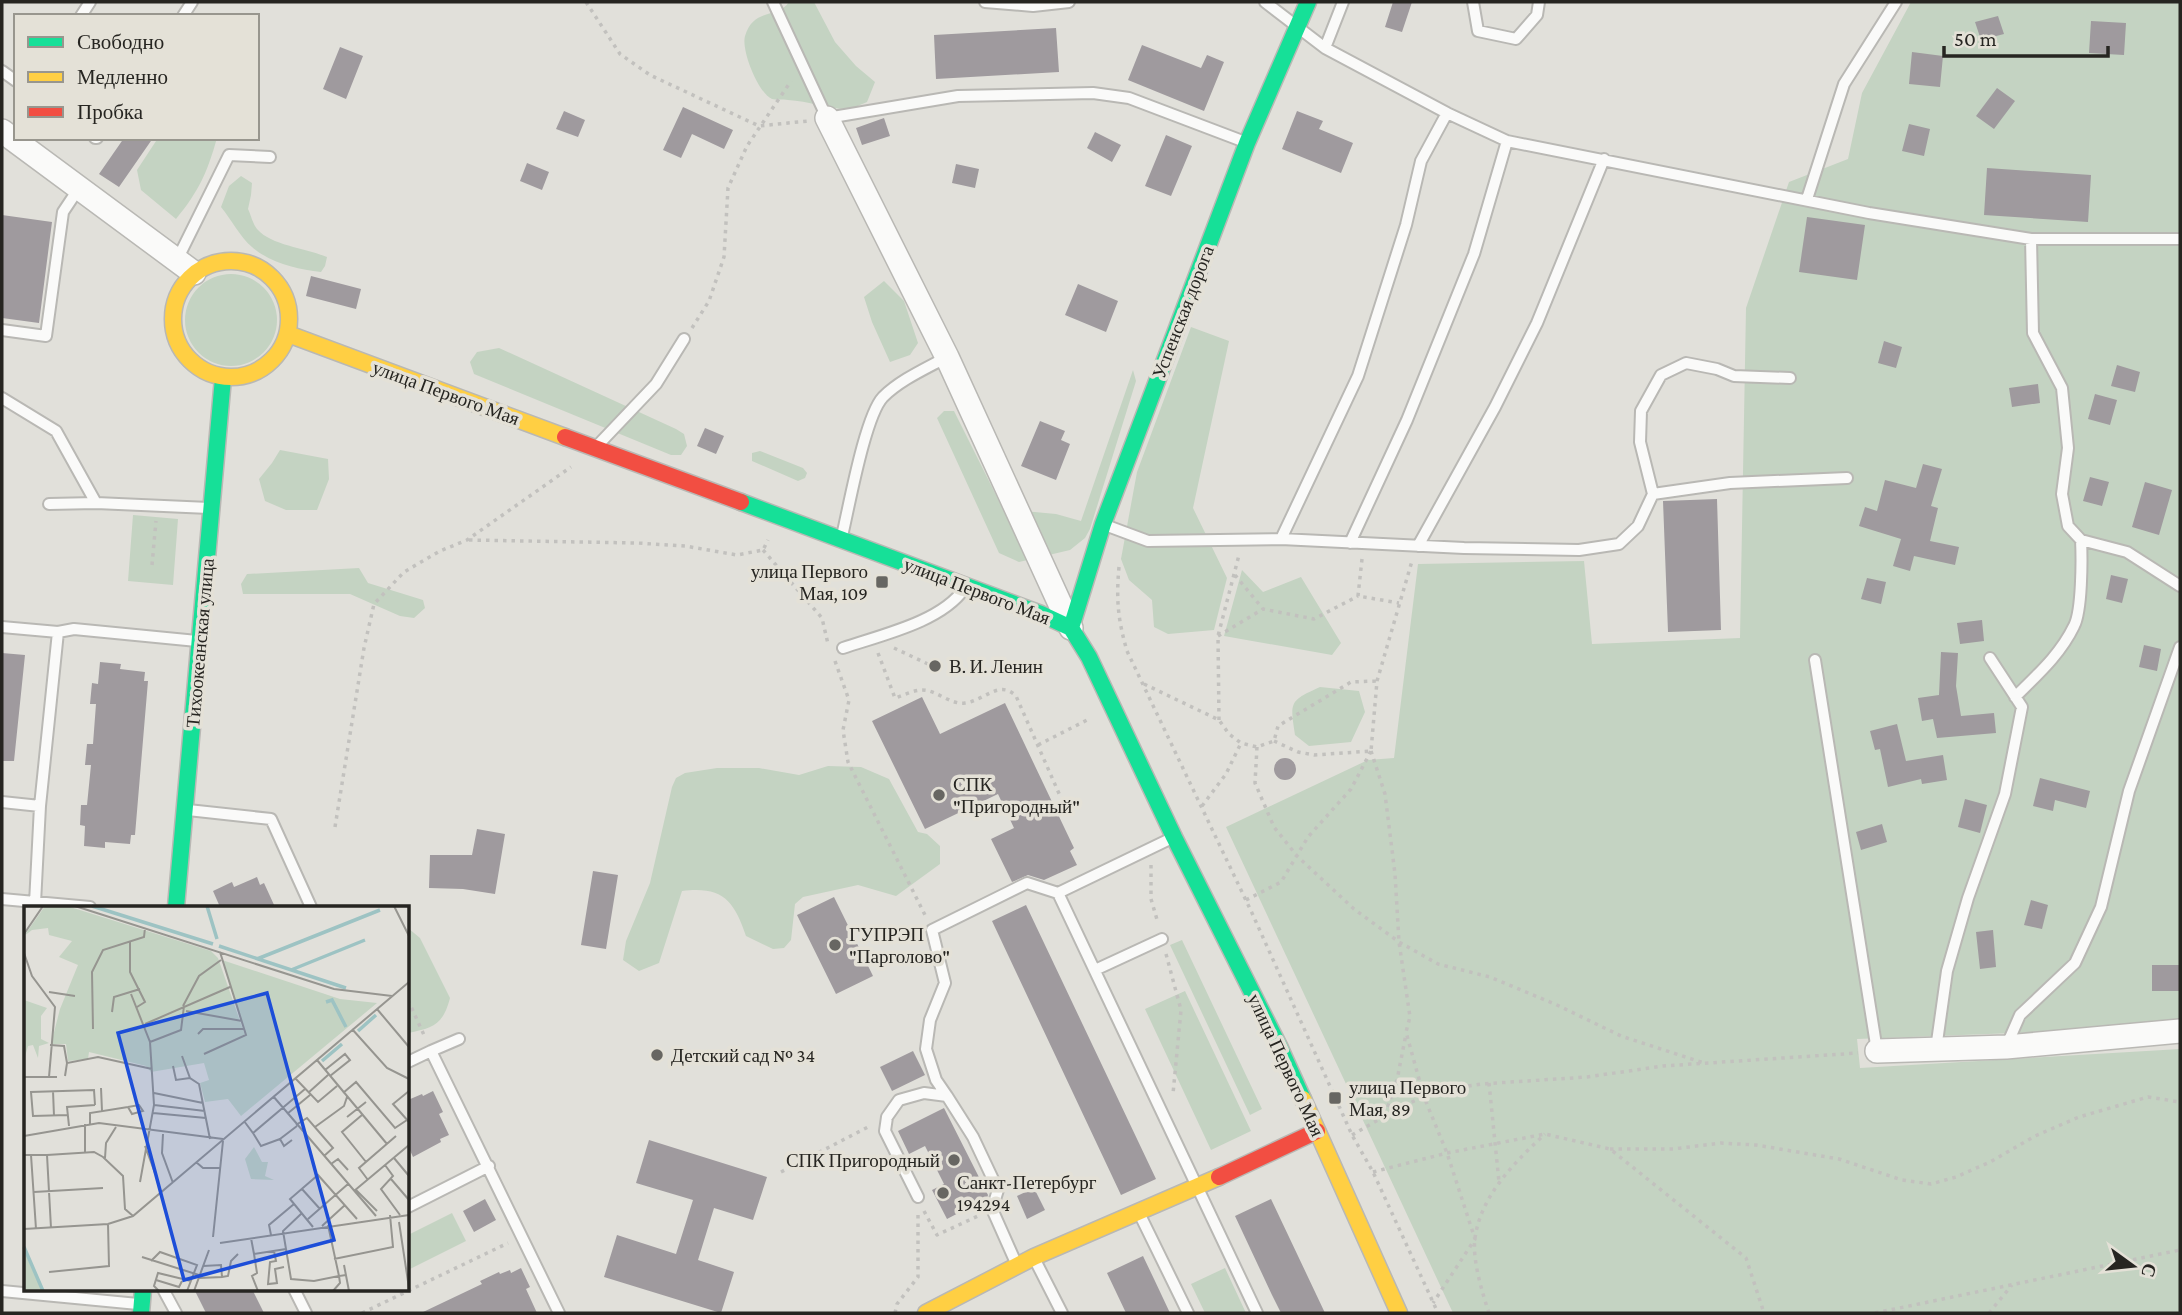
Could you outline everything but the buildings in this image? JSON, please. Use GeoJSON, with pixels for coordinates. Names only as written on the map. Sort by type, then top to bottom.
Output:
{"type":"FeatureCollection","features":[{"type":"Feature","properties":{"kind":"street","name":"Успенская дорога"},"geometry":{"type":"LineString","coordinates":[[1071,628],[1103,524],[1247,143],[1308,2]]}},
{"type":"Feature","properties":{"kind":"street"},"geometry":{"type":"LineString","coordinates":[[827,118],[947,357],[1071,628]]}},
{"type":"Feature","properties":{"kind":"street"},"geometry":{"type":"LineString","coordinates":[[20,140],[79,188],[185,266],[228,260],[246,262],[263,270],[276,282],[286,298],[288,334],[279,354],[264,368],[244,377],[223,378],[202,371],[184,356],[174,335],[172,313],[185,266]]}},
{"type":"Feature","properties":{"kind":"street","name":"улица Первого Мая"},"geometry":{"type":"LineString","coordinates":[[288,334],[1041,614],[1071,628],[1089,657],[1174,837],[1279,1046],[1399,1313]]}},
{"type":"Feature","properties":{"kind":"street","name":"Тихоокеанская улица"},"geometry":{"type":"LineString","coordinates":[[176,906],[223,378]]}},
{"type":"Feature","properties":{"kind":"street"},"geometry":{"type":"LineString","coordinates":[[1877,1051],[2006,1047],[2180,1031]]}},
{"type":"Feature","properties":{"kind":"street"},"geometry":{"type":"LineString","coordinates":[[926,1313],[1034,1257],[1198,1187],[1317,1131]]}},
{"type":"Feature","properties":{"kind":"lane"},"geometry":{"type":"LineString","coordinates":[[773,2],[827,118],[958,96],[1093,93],[1129,98],[1247,143]]}},
{"type":"Feature","properties":{"kind":"lane"},"geometry":{"type":"LineString","coordinates":[[985,2],[1033,6],[1069,2]]}},
{"type":"Feature","properties":{"kind":"lane"},"geometry":{"type":"LineString","coordinates":[[1265,2],[1325,48],[1447,113],[1507,141],[1869,213],[2031,239],[2180,239]]}},
{"type":"Feature","properties":{"kind":"lane"},"geometry":{"type":"LineString","coordinates":[[1325,48],[1343,2]]}},
{"type":"Feature","properties":{"kind":"lane"},"geometry":{"type":"LineString","coordinates":[[1473,2],[1479,32],[1516,39],[1537,15],[1539,2]]}},
{"type":"Feature","properties":{"kind":"lane"},"geometry":{"type":"LineString","coordinates":[[1807,199],[1844,84],[1896,2]]}},
{"type":"Feature","properties":{"kind":"lane"},"geometry":{"type":"LineString","coordinates":[[1281,539],[1358,376],[1406,225],[1421,161],[1447,113]]}},
{"type":"Feature","properties":{"kind":"lane"},"geometry":{"type":"LineString","coordinates":[[1350,543],[1407,420],[1474,254],[1507,141]]}},
{"type":"Feature","properties":{"kind":"lane"},"geometry":{"type":"LineString","coordinates":[[185,266],[229,155],[270,158]]}},
{"type":"Feature","properties":{"kind":"lane"},"geometry":{"type":"LineString","coordinates":[[1418,546],[1495,407],[1537,323],[1604,159]]}},
{"type":"Feature","properties":{"kind":"lane"},"geometry":{"type":"LineString","coordinates":[[2,330],[46,336],[63,212],[79,188]]}},
{"type":"Feature","properties":{"kind":"lane"},"geometry":{"type":"LineString","coordinates":[[2031,239],[2033,333],[2062,388],[2068,448],[2062,494],[2068,526],[2081,540],[2127,552],[2180,586]]}},
{"type":"Feature","properties":{"kind":"lane"},"geometry":{"type":"LineString","coordinates":[[595,449],[656,384],[684,339]]}},
{"type":"Feature","properties":{"kind":"lane"},"geometry":{"type":"LineString","coordinates":[[841,540],[868,427],[881,399],[910,377],[947,357]]}},
{"type":"Feature","properties":{"kind":"lane"},"geometry":{"type":"LineString","coordinates":[[1103,524],[1148,541],[1281,539],[1579,550],[1619,544],[1638,526],[1653,494],[1640,442],[1641,411],[1661,375],[1686,363],[1717,369],[1734,376],[1790,379]]}},
{"type":"Feature","properties":{"kind":"lane"},"geometry":{"type":"LineString","coordinates":[[2,398],[56,431],[96,503]]}},
{"type":"Feature","properties":{"kind":"lane"},"geometry":{"type":"LineString","coordinates":[[1653,494],[1730,483],[1847,478]]}},
{"type":"Feature","properties":{"kind":"lane"},"geometry":{"type":"LineString","coordinates":[[49,504],[96,503],[212,508]]}},
{"type":"Feature","properties":{"kind":"lane"},"geometry":{"type":"LineString","coordinates":[[2015,697],[2055,658],[2076,624],[2082,565],[2081,540]]}},
{"type":"Feature","properties":{"kind":"lane"},"geometry":{"type":"LineString","coordinates":[[843,648],[932,616],[947,607],[965,586]]}},
{"type":"Feature","properties":{"kind":"lane"},"geometry":{"type":"LineString","coordinates":[[2,628],[58,632],[74,628],[200,641]]}},
{"type":"Feature","properties":{"kind":"lane"},"geometry":{"type":"LineString","coordinates":[[36,903],[40,806],[58,632]]}},
{"type":"Feature","properties":{"kind":"lane"},"geometry":{"type":"LineString","coordinates":[[2006,1047],[2020,1015],[2075,963],[2101,907],[2129,791],[2180,647]]}},
{"type":"Feature","properties":{"kind":"lane"},"geometry":{"type":"LineString","coordinates":[[1936,1049],[1947,971],[1968,898],[2006,794],[2022,707],[1990,657]]}},
{"type":"Feature","properties":{"kind":"lane"},"geometry":{"type":"LineString","coordinates":[[1815,660],[1877,1051]]}},
{"type":"Feature","properties":{"kind":"lane"},"geometry":{"type":"LineString","coordinates":[[2,802],[40,806]]}},
{"type":"Feature","properties":{"kind":"lane"},"geometry":{"type":"LineString","coordinates":[[185,810],[271,819],[312,906]]}},
{"type":"Feature","properties":{"kind":"lane"},"geometry":{"type":"LineString","coordinates":[[1017,1266],[992,1209],[998,1190],[973,1137],[936,1080],[926,1049],[930,1020],[945,983],[932,930],[1027,883],[1058,893],[1174,837]]}},
{"type":"Feature","properties":{"kind":"lane"},"geometry":{"type":"LineString","coordinates":[[1058,893],[1257,1313]]}},
{"type":"Feature","properties":{"kind":"lane"},"geometry":{"type":"LineString","coordinates":[[2,899],[76,906]]}},
{"type":"Feature","properties":{"kind":"lane"},"geometry":{"type":"LineString","coordinates":[[1095,970],[1162,939]]}},
{"type":"Feature","properties":{"kind":"lane"},"geometry":{"type":"LineString","coordinates":[[410,1061],[459,1039]]}},
{"type":"Feature","properties":{"kind":"lane"},"geometry":{"type":"LineString","coordinates":[[431,1051],[559,1313]]}},
{"type":"Feature","properties":{"kind":"lane"},"geometry":{"type":"LineString","coordinates":[[918,1197],[885,1130],[887,1117],[899,1100],[924,1093],[947,1096]]}},
{"type":"Feature","properties":{"kind":"lane"},"geometry":{"type":"LineString","coordinates":[[410,1206],[489,1167]]}},
{"type":"Feature","properties":{"kind":"lane"},"geometry":{"type":"LineString","coordinates":[[1139,1212],[1188,1313]]}},
{"type":"Feature","properties":{"kind":"lane"},"geometry":{"type":"LineString","coordinates":[[1034,1257],[1062,1313]]}},
{"type":"Feature","properties":{"kind":"lane"},"geometry":{"type":"LineString","coordinates":[[164,1290],[176,1313]]}},
{"type":"Feature","properties":{"kind":"lane"},"geometry":{"type":"LineString","coordinates":[[294,1290],[306,1313]]}},
{"type":"Feature","properties":{"kind":"lane"},"geometry":{"type":"LineString","coordinates":[[2,1291],[142,1302]]}},
{"type":"Feature","properties":{"kind":"path"},"geometry":{"type":"LineString","coordinates":[[586,2],[620,54],[650,75],[759,126],[827,118]]}},
{"type":"Feature","properties":{"kind":"path"},"geometry":{"type":"LineString","coordinates":[[684,339],[709,301],[724,257],[728,188],[759,126],[803,65]]}},
{"type":"Feature","properties":{"kind":"path"},"geometry":{"type":"LineString","coordinates":[[335,827],[364,648],[374,604],[404,572],[440,551],[467,540],[595,449]]}},
{"type":"Feature","properties":{"kind":"path"},"geometry":{"type":"LineString","coordinates":[[152,565],[157,505]]}},
{"type":"Feature","properties":{"kind":"path"},"geometry":{"type":"LineString","coordinates":[[1125,532],[1117,588],[1118,620],[1127,651],[1247,900],[1352,1135],[1373,1172],[1438,1313]]}},
{"type":"Feature","properties":{"kind":"path"},"geometry":{"type":"LineString","coordinates":[[763,550],[770,536]]}},
{"type":"Feature","properties":{"kind":"path"},"geometry":{"type":"LineString","coordinates":[[467,540],[637,543],[685,546],[737,555],[763,550]]}},
{"type":"Feature","properties":{"kind":"path"},"geometry":{"type":"LineString","coordinates":[[1219,720],[1218,636],[1244,540]]}},
{"type":"Feature","properties":{"kind":"path"},"geometry":{"type":"LineString","coordinates":[[1358,596],[1364,544]]}},
{"type":"Feature","properties":{"kind":"path"},"geometry":{"type":"LineString","coordinates":[[1247,900],[1282,882],[1308,837],[1351,789],[1371,751],[1377,681],[1408,570],[1418,546]]}},
{"type":"Feature","properties":{"kind":"path"},"geometry":{"type":"LineString","coordinates":[[763,550],[822,618],[829,646]]}},
{"type":"Feature","properties":{"kind":"path"},"geometry":{"type":"LineString","coordinates":[[1234,574],[1263,609],[1314,619],[1358,596],[1399,603]]}},
{"type":"Feature","properties":{"kind":"path"},"geometry":{"type":"LineString","coordinates":[[1218,636],[1263,609]]}},
{"type":"Feature","properties":{"kind":"path"},"geometry":{"type":"LineString","coordinates":[[872,638],[930,664]]}},
{"type":"Feature","properties":{"kind":"path"},"geometry":{"type":"LineString","coordinates":[[872,638],[895,698],[926,690],[956,702],[966,703],[999,689],[1011,691],[1016,696],[1061,798]]}},
{"type":"Feature","properties":{"kind":"path"},"geometry":{"type":"LineString","coordinates":[[832,653],[849,700],[843,730],[848,762],[932,930]]}},
{"type":"Feature","properties":{"kind":"path"},"geometry":{"type":"LineString","coordinates":[[1274,741],[1278,726],[1351,682],[1377,681]]}},
{"type":"Feature","properties":{"kind":"path"},"geometry":{"type":"LineString","coordinates":[[1142,683],[1219,720],[1229,734],[1241,743],[1257,747],[1274,741],[1298,752],[1314,755],[1371,751]]}},
{"type":"Feature","properties":{"kind":"path"},"geometry":{"type":"LineString","coordinates":[[1038,745],[1098,715]]}},
{"type":"Feature","properties":{"kind":"path"},"geometry":{"type":"LineString","coordinates":[[1202,806],[1226,774],[1241,743]]}},
{"type":"Feature","properties":{"kind":"path"},"geometry":{"type":"LineString","coordinates":[[1257,747],[1255,783],[1274,827],[1297,856],[1354,909],[1399,942],[1438,964],[1490,977],[1557,1005],[1620,1036],[1704,1063]]}},
{"type":"Feature","properties":{"kind":"path"},"geometry":{"type":"LineString","coordinates":[[1371,751],[1385,794],[1395,874],[1399,942],[1410,1017],[1397,1080],[1385,1116]]}},
{"type":"Feature","properties":{"kind":"path"},"geometry":{"type":"LineString","coordinates":[[1150,849],[1152,899],[1181,1010],[1169,1128]]}},
{"type":"Feature","properties":{"kind":"path"},"geometry":{"type":"LineString","coordinates":[[410,1004],[431,1051]]}},
{"type":"Feature","properties":{"kind":"path"},"geometry":{"type":"LineString","coordinates":[[1406,1032],[1424,1097],[1447,1153],[1475,1239],[1479,1283],[1489,1313]]}},
{"type":"Feature","properties":{"kind":"path"},"geometry":{"type":"LineString","coordinates":[[1352,1135],[1436,1091],[1489,1083],[1587,1077],[1663,1066],[1877,1051]]}},
{"type":"Feature","properties":{"kind":"path"},"geometry":{"type":"LineString","coordinates":[[1489,1083],[1499,1182]]}},
{"type":"Feature","properties":{"kind":"path"},"geometry":{"type":"LineString","coordinates":[[1373,1172],[1447,1153],[1545,1134],[1610,1149],[1673,1149],[1721,1143],[1756,1145],[1839,1159],[1902,1180],[1931,1184],[1956,1177],[1990,1162],[2035,1136],[2079,1117],[2148,1097],[2180,1102]]}},
{"type":"Feature","properties":{"kind":"path"},"geometry":{"type":"LineString","coordinates":[[781,1172],[887,1117]]}},
{"type":"Feature","properties":{"kind":"path"},"geometry":{"type":"LineString","coordinates":[[1433,1303],[1475,1239],[1481,1215],[1499,1182],[1545,1134]]}},
{"type":"Feature","properties":{"kind":"path"},"geometry":{"type":"LineString","coordinates":[[1610,1149],[1746,1258],[1764,1313]]}},
{"type":"Feature","properties":{"kind":"path"},"geometry":{"type":"LineString","coordinates":[[918,1197],[937,1235],[992,1209]]}},
{"type":"Feature","properties":{"kind":"path"},"geometry":{"type":"LineString","coordinates":[[895,1313],[897,1304],[918,1277],[918,1197]]}},
{"type":"Feature","properties":{"kind":"path"},"geometry":{"type":"LineString","coordinates":[[410,1290],[522,1236]]}},
{"type":"Feature","properties":{"kind":"path"},"geometry":{"type":"LineString","coordinates":[[1875,1313],[2180,1250]]}},
{"type":"Feature","properties":{"kind":"path"},"geometry":{"type":"LineString","coordinates":[[1989,1313],[2014,1284]]}},
{"type":"Feature","properties":{"kind":"path"},"geometry":{"type":"LineString","coordinates":[[362,1313],[410,1290]]}},
{"type":"Feature","properties":{"kind":"green space"},"geometry":{"type":"Polygon","coordinates":[[[789,2],[814,2],[835,42],[856,66],[875,82],[867,102],[840,109],[772,99],[761,89],[748,61],[745,36],[754,21],[779,10],[789,2]]]}},
{"type":"Feature","properties":{"kind":"green space"},"geometry":{"type":"Polygon","coordinates":[[[1911,2],[2180,2],[2180,1022],[2065,1031],[1857,1039],[1860,1068],[2180,1049],[2180,1313],[1453,1313],[1226,827],[1368,760],[1394,758],[1418,564],[1584,561],[1592,644],[1740,638],[1746,308],[1789,182],[1848,159],[1862,93],[1911,2]]]}},
{"type":"Feature","properties":{"kind":"green space"},"geometry":{"type":"Polygon","coordinates":[[[157,140],[216,140],[201,181],[176,219],[141,190],[137,170],[157,140]]]}},
{"type":"Feature","properties":{"kind":"green space"},"geometry":{"type":"Polygon","coordinates":[[[241,176],[252,183],[248,209],[258,230],[281,243],[327,257],[321,272],[276,262],[252,247],[244,238],[221,207],[229,186],[241,176]]]}},
{"type":"Feature","properties":{"kind":"green space"},"geometry":{"type":"Polygon","coordinates":[[[231,274],[249,278],[263,288],[273,302],[277,320],[273,338],[263,352],[249,362],[231,366],[213,362],[199,352],[189,338],[185,320],[189,302],[199,288],[213,278],[231,274]]]}},
{"type":"Feature","properties":{"kind":"green space"},"geometry":{"type":"Polygon","coordinates":[[[884,281],[904,301],[918,343],[910,355],[890,362],[864,297],[884,281]]]}},
{"type":"Feature","properties":{"kind":"green space"},"geometry":{"type":"Polygon","coordinates":[[[1191,327],[1229,341],[1193,508],[1227,578],[1214,630],[1168,634],[1154,627],[1152,600],[1129,580],[1121,559],[1137,472],[1191,327]]]}},
{"type":"Feature","properties":{"kind":"green space"},"geometry":{"type":"Polygon","coordinates":[[[499,348],[676,429],[684,434],[687,446],[681,455],[671,455],[474,374],[470,362],[477,352],[499,348]]]}},
{"type":"Feature","properties":{"kind":"green space"},"geometry":{"type":"Polygon","coordinates":[[[1133,370],[1136,381],[1085,538],[1070,550],[1019,562],[999,553],[937,418],[944,411],[954,411],[1003,509],[1056,514],[1081,521],[1133,370]]]}},
{"type":"Feature","properties":{"kind":"green space"},"geometry":{"type":"Polygon","coordinates":[[[280,450],[328,459],[329,479],[317,510],[286,510],[265,501],[259,479],[280,450]]]}},
{"type":"Feature","properties":{"kind":"green space"},"geometry":{"type":"Polygon","coordinates":[[[760,451],[803,468],[807,473],[805,478],[798,481],[752,461],[752,453],[760,451]]]}},
{"type":"Feature","properties":{"kind":"green space"},"geometry":{"type":"Polygon","coordinates":[[[133,515],[178,519],[173,585],[128,581],[133,515]]]}},
{"type":"Feature","properties":{"kind":"green space"},"geometry":{"type":"Polygon","coordinates":[[[359,568],[368,583],[423,600],[425,608],[414,618],[400,616],[350,594],[243,594],[241,584],[247,574],[359,568]]]}},
{"type":"Feature","properties":{"kind":"green space"},"geometry":{"type":"Polygon","coordinates":[[[1242,570],[1263,592],[1301,577],[1341,643],[1332,655],[1224,636],[1242,570]]]}},
{"type":"Feature","properties":{"kind":"green space"},"geometry":{"type":"Polygon","coordinates":[[[1320,687],[1359,691],[1365,712],[1351,742],[1309,746],[1295,735],[1292,716],[1294,704],[1302,696],[1320,687]]]}},
{"type":"Feature","properties":{"kind":"green space"},"geometry":{"type":"Polygon","coordinates":[[[828,766],[861,767],[889,779],[918,832],[927,834],[940,846],[940,864],[896,896],[858,885],[803,897],[795,904],[791,940],[784,948],[773,949],[746,936],[737,913],[717,894],[696,890],[682,891],[659,963],[639,971],[623,960],[626,941],[650,883],[676,778],[685,773],[717,768],[759,768],[799,775],[828,766]]]}},
{"type":"Feature","properties":{"kind":"green space"},"geometry":{"type":"Polygon","coordinates":[[[410,930],[420,938],[450,998],[440,1020],[424,1029],[410,1032],[410,930]]]}},
{"type":"Feature","properties":{"kind":"green space"},"geometry":{"type":"Polygon","coordinates":[[[1182,940],[1262,1109],[1250,1115],[1170,945],[1182,940]]]}},
{"type":"Feature","properties":{"kind":"green space"},"geometry":{"type":"Polygon","coordinates":[[[1185,991],[1251,1131],[1211,1150],[1145,1009],[1185,991]]]}},
{"type":"Feature","properties":{"kind":"green space"},"geometry":{"type":"Polygon","coordinates":[[[452,1213],[466,1241],[410,1269],[410,1234],[452,1213]]]}},
{"type":"Feature","properties":{"kind":"green space"},"geometry":{"type":"Polygon","coordinates":[[[1225,1268],[1246,1313],[1205,1313],[1191,1284],[1225,1268]]]}},
{"type":"Feature","properties":{"kind":"traffic: fast"},"geometry":{"type":"LineString","coordinates":[[1071,628],[1103,524],[1247,143],[1308,2]]}},
{"type":"Feature","properties":{"kind":"traffic: fast"},"geometry":{"type":"LineString","coordinates":[[176,906],[223,378]]}},
{"type":"Feature","properties":{"kind":"traffic: fast"},"geometry":{"type":"LineString","coordinates":[[741,502],[1041,614],[1071,628],[1089,657],[1303,1099]]}},
{"type":"Feature","properties":{"kind":"traffic: fast"},"geometry":{"type":"LineString","coordinates":[[141,1313],[143,1290]]}},
{"type":"Feature","properties":{"kind":"traffic: slow"},"geometry":{"type":"LineString","coordinates":[[231,261],[253,265],[272,278],[285,297],[289,319],[285,341],[272,360],[253,373],[231,377],[209,373],[190,360],[177,341],[173,319],[177,297],[190,278],[209,265],[231,261]]}},
{"type":"Feature","properties":{"kind":"traffic: slow"},"geometry":{"type":"LineString","coordinates":[[288,334],[565,437]]}},
{"type":"Feature","properties":{"kind":"traffic: slow"},"geometry":{"type":"LineString","coordinates":[[1303,1099],[1399,1313]]}},
{"type":"Feature","properties":{"kind":"traffic: slow"},"geometry":{"type":"LineString","coordinates":[[926,1313],[1034,1257],[1219,1177]]}},
{"type":"Feature","properties":{"kind":"traffic: jam"},"geometry":{"type":"LineString","coordinates":[[565,437],[741,502]]}},
{"type":"Feature","properties":{"kind":"traffic: jam"},"geometry":{"type":"LineString","coordinates":[[1219,1177],[1317,1131]]}},
{"type":"Feature","properties":{"kind":"place","name":"улица Первого Мая, 109"},"geometry":{"type":"Point","coordinates":[882,582]}},
{"type":"Feature","properties":{"kind":"place","name":"В. И. Ленин"},"geometry":{"type":"Point","coordinates":[935,666]}},
{"type":"Feature","properties":{"kind":"place","name":"СПК \"Пригородный\""},"geometry":{"type":"Point","coordinates":[939,795]}},
{"type":"Feature","properties":{"kind":"place","name":"ГУПРЭП \"Парголово\""},"geometry":{"type":"Point","coordinates":[835,945]}},
{"type":"Feature","properties":{"kind":"place","name":"Детский сад № 34"},"geometry":{"type":"Point","coordinates":[657,1055]}},
{"type":"Feature","properties":{"kind":"place","name":"улица Первого Мая, 89"},"geometry":{"type":"Point","coordinates":[1335,1098]}},
{"type":"Feature","properties":{"kind":"place","name":"СПК Пригородный"},"geometry":{"type":"Point","coordinates":[954,1160]}},
{"type":"Feature","properties":{"kind":"place","name":"Санкт-Петербург 194294"},"geometry":{"type":"Point","coordinates":[943,1193]}}]}
